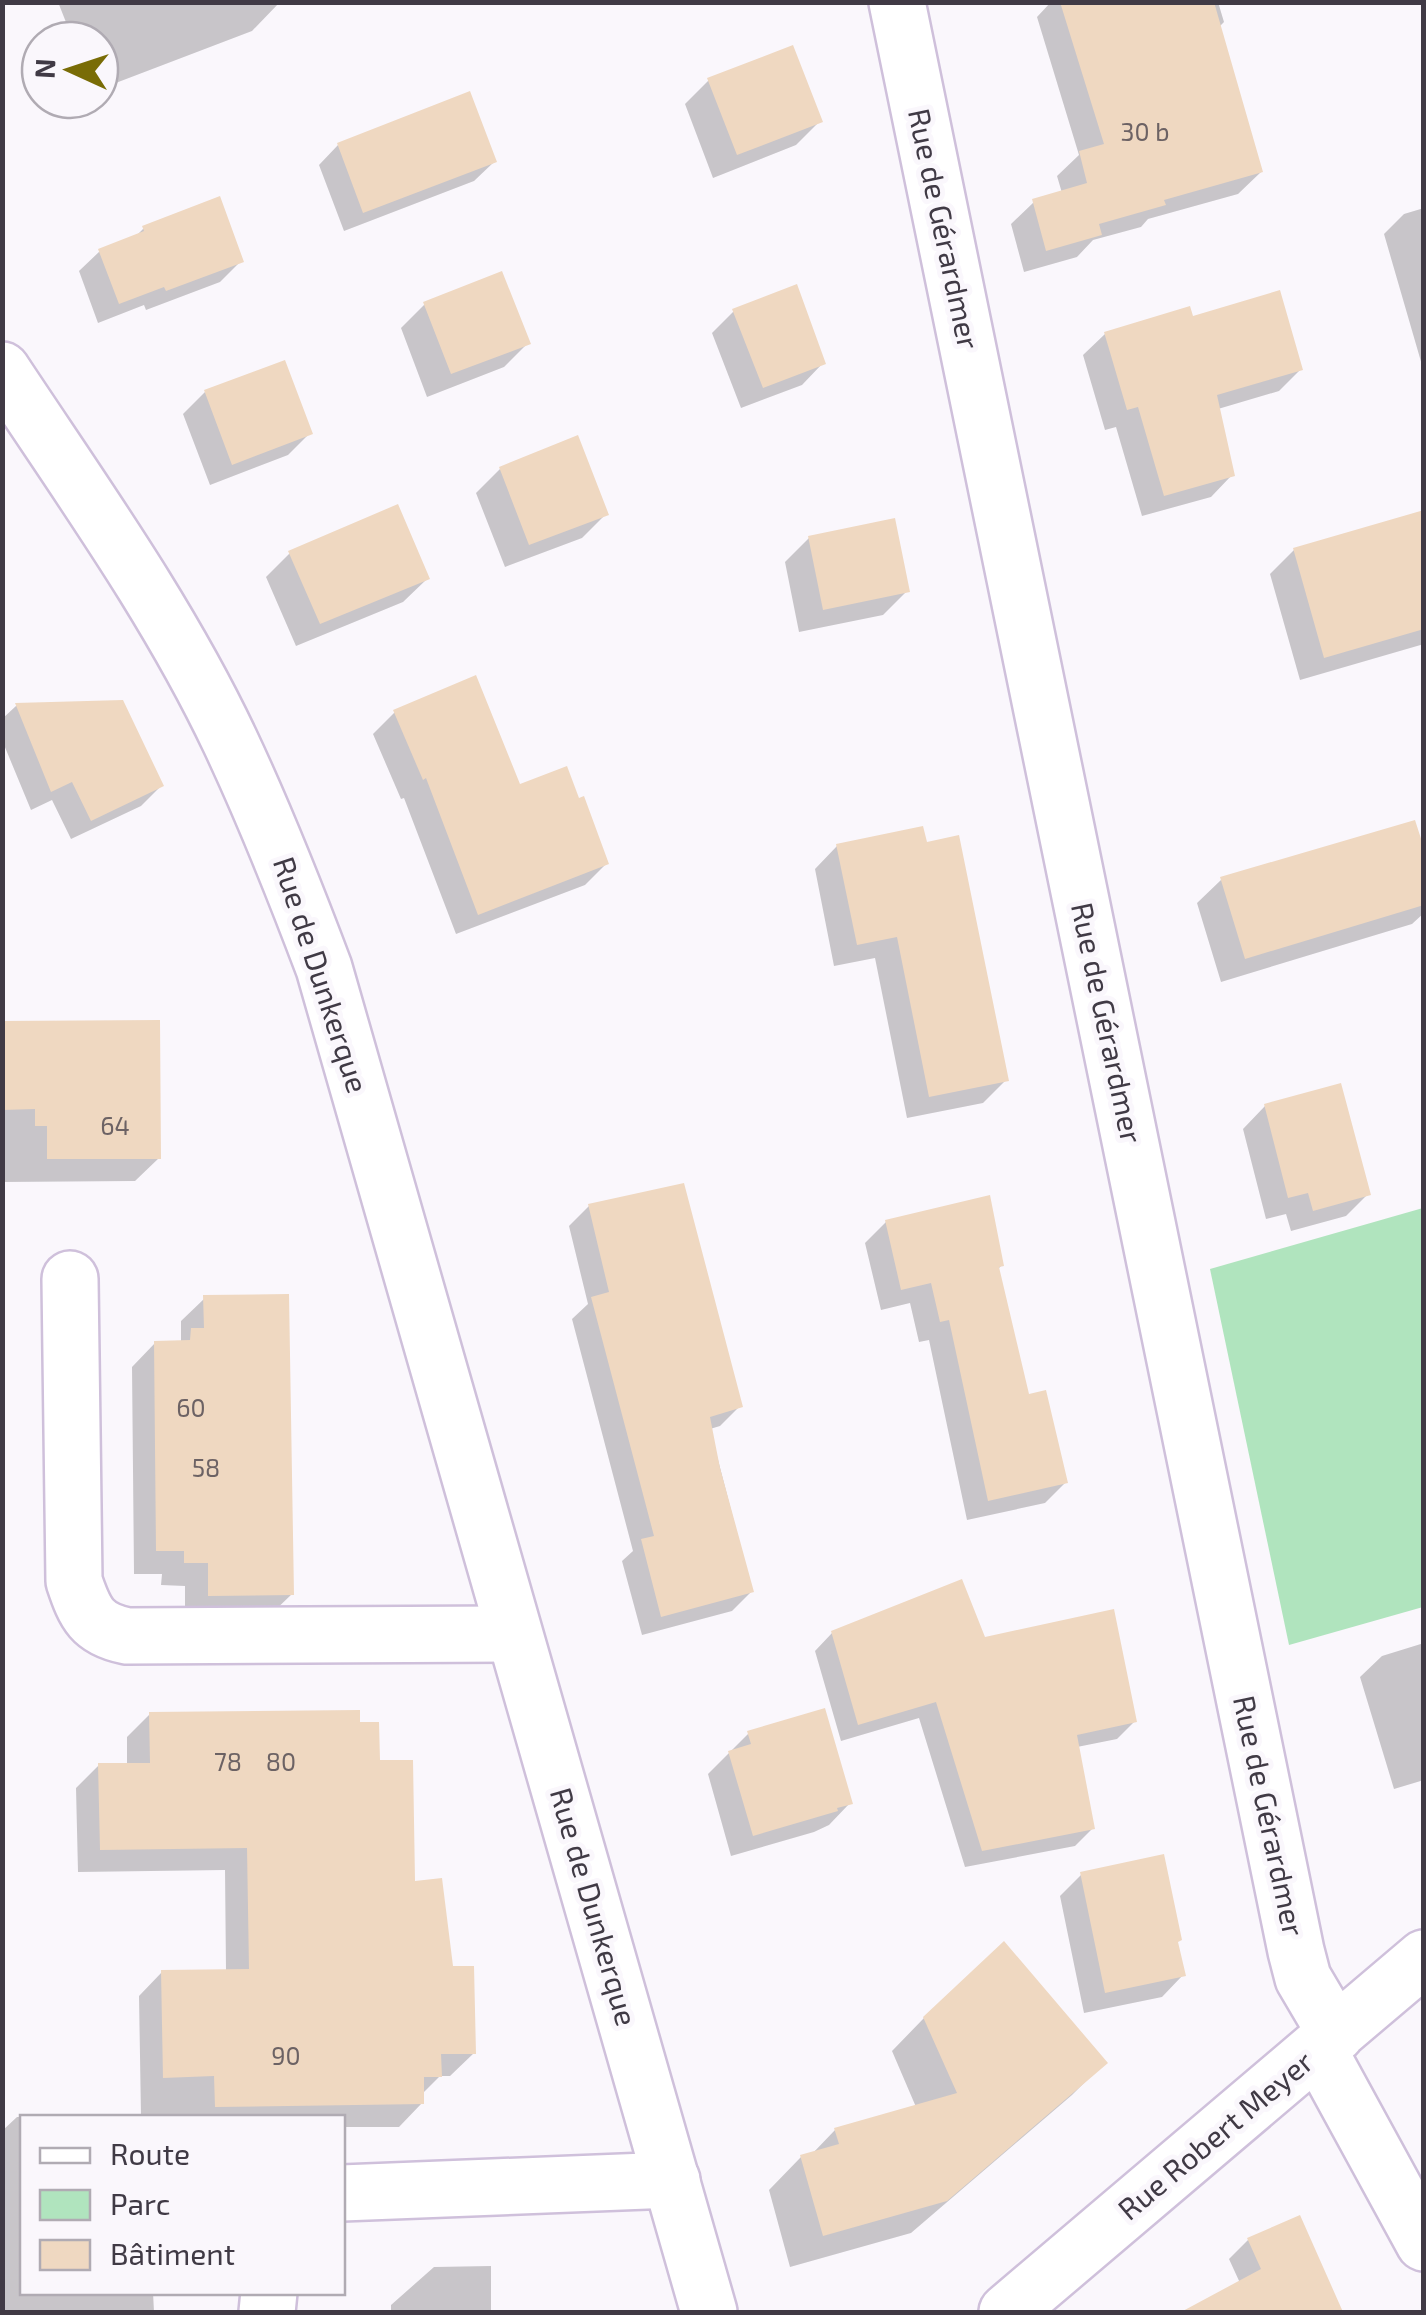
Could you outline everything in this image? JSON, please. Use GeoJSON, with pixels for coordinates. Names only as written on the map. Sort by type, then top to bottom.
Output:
{"type":"FeatureCollection","features":[{"type":"Feature","properties":{"kind":"street","name":"Rue de Gérardmer"},"geometry":{"type":"LineString","coordinates":[[897,2],[1296,1951],[1327,2042],[1424,2243]]}},
{"type":"Feature","properties":{"kind":"street","name":"Rue de Dunkerque"},"geometry":{"type":"LineString","coordinates":[[2,370],[153,598],[229,738],[324,968],[708,2312]]}},
{"type":"Feature","properties":{"kind":"street"},"geometry":{"type":"LineString","coordinates":[[70,1279],[74,1581],[82,1605],[105,1632],[127,1636],[514,1634]]}},
{"type":"Feature","properties":{"kind":"street","name":"Rue Robert Meyer"},"geometry":{"type":"LineString","coordinates":[[1007,2312],[1424,1958]]}},
{"type":"Feature","properties":{"kind":"street"},"geometry":{"type":"LineString","coordinates":[[345,2193],[672,2180]]}},
{"type":"Feature","properties":{"kind":"green space"},"geometry":{"type":"Polygon","coordinates":[[[1423,1208],[1423,1607],[1289,1645],[1210,1269],[1423,1208]]]}},
{"type":"Feature","properties":{"kind":"building"},"geometry":{"type":"Polygon","coordinates":[[[1060,2],[1214,2],[1263,172],[1164,200],[1166,205],[1099,224],[1102,235],[1046,251],[1032,199],[1087,183],[1079,151],[1104,144],[1060,2]]]}},
{"type":"Feature","properties":{"kind":"building"},"geometry":{"type":"Polygon","coordinates":[[[793,45],[823,122],[737,155],[707,78],[793,45]]]}},
{"type":"Feature","properties":{"kind":"building"},"geometry":{"type":"Polygon","coordinates":[[[470,91],[497,162],[363,213],[337,143],[470,91]]]}},
{"type":"Feature","properties":{"kind":"building"},"geometry":{"type":"Polygon","coordinates":[[[220,196],[244,262],[119,304],[98,249],[144,231],[142,226],[220,196]]]}},
{"type":"Feature","properties":{"kind":"building"},"geometry":{"type":"Polygon","coordinates":[[[502,271],[531,344],[451,374],[423,302],[502,271]]]}},
{"type":"Feature","properties":{"kind":"building"},"geometry":{"type":"Polygon","coordinates":[[[797,284],[826,364],[763,388],[732,309],[797,284]]]}},
{"type":"Feature","properties":{"kind":"building"},"geometry":{"type":"Polygon","coordinates":[[[1280,290],[1303,370],[1217,395],[1235,476],[1164,496],[1138,407],[1127,410],[1104,332],[1190,306],[1193,316],[1280,290]]]}},
{"type":"Feature","properties":{"kind":"building"},"geometry":{"type":"Polygon","coordinates":[[[285,360],[313,434],[232,465],[204,390],[285,360]]]}},
{"type":"Feature","properties":{"kind":"building"},"geometry":{"type":"Polygon","coordinates":[[[578,435],[609,515],[529,545],[499,467],[578,435]]]}},
{"type":"Feature","properties":{"kind":"building"},"geometry":{"type":"Polygon","coordinates":[[[398,504],[430,579],[320,624],[288,551],[398,504]]]}},
{"type":"Feature","properties":{"kind":"building"},"geometry":{"type":"Polygon","coordinates":[[[1424,510],[1424,629],[1324,658],[1293,548],[1424,510]]]}},
{"type":"Feature","properties":{"kind":"building"},"geometry":{"type":"Polygon","coordinates":[[[895,518],[910,592],[823,610],[808,536],[895,518]]]}},
{"type":"Feature","properties":{"kind":"building"},"geometry":{"type":"Polygon","coordinates":[[[476,675],[520,784],[567,766],[579,798],[584,796],[609,864],[478,915],[426,778],[423,780],[393,710],[476,675]]]}},
{"type":"Feature","properties":{"kind":"building"},"geometry":{"type":"Polygon","coordinates":[[[123,700],[164,786],[91,821],[72,782],[51,792],[15,703],[123,700]]]}},
{"type":"Feature","properties":{"kind":"building"},"geometry":{"type":"Polygon","coordinates":[[[1415,820],[1424,848],[1424,905],[1245,959],[1220,877],[1415,820]]]}},
{"type":"Feature","properties":{"kind":"building"},"geometry":{"type":"Polygon","coordinates":[[[923,826],[927,842],[959,835],[1009,1081],[929,1097],[897,937],[857,945],[836,844],[923,826]]]}},
{"type":"Feature","properties":{"kind":"building"},"geometry":{"type":"Polygon","coordinates":[[[160,1020],[161,1159],[47,1159],[47,1126],[35,1126],[35,1109],[2,1110],[2,1021],[160,1020]]]}},
{"type":"Feature","properties":{"kind":"building"},"geometry":{"type":"Polygon","coordinates":[[[1341,1083],[1371,1195],[1313,1211],[1308,1193],[1288,1198],[1264,1104],[1341,1083]]]}},
{"type":"Feature","properties":{"kind":"building"},"geometry":{"type":"Polygon","coordinates":[[[684,1183],[743,1407],[710,1417],[754,1592],[661,1617],[641,1539],[654,1536],[591,1297],[609,1292],[588,1204],[684,1183]]]}},
{"type":"Feature","properties":{"kind":"building"},"geometry":{"type":"Polygon","coordinates":[[[990,1195],[1004,1266],[999,1267],[1029,1394],[1046,1390],[1068,1483],[988,1501],[949,1320],[940,1322],[931,1283],[901,1290],[885,1220],[990,1195]]]}},
{"type":"Feature","properties":{"kind":"building"},"geometry":{"type":"Polygon","coordinates":[[[289,1294],[294,1595],[208,1596],[208,1563],[184,1563],[184,1551],[156,1551],[154,1341],[190,1340],[191,1328],[204,1328],[203,1295],[289,1294]]]}},
{"type":"Feature","properties":{"kind":"building"},"geometry":{"type":"Polygon","coordinates":[[[962,1579],[985,1637],[1114,1609],[1137,1722],[1077,1735],[1095,1829],[982,1851],[936,1702],[858,1725],[831,1631],[962,1579]]]}},
{"type":"Feature","properties":{"kind":"building"},"geometry":{"type":"Polygon","coordinates":[[[825,1708],[853,1804],[753,1836],[728,1751],[751,1744],[747,1731],[825,1708]]]}},
{"type":"Feature","properties":{"kind":"building"},"geometry":{"type":"Polygon","coordinates":[[[360,1710],[360,1722],[379,1722],[380,1760],[413,1760],[415,1881],[442,1878],[453,1966],[474,1966],[476,2054],[441,2054],[442,2077],[424,2077],[424,2104],[215,2107],[214,2076],[163,2078],[161,1970],[249,1969],[247,1848],[100,1850],[98,1763],[150,1763],[149,1712],[360,1710]]]}},
{"type":"Feature","properties":{"kind":"building"},"geometry":{"type":"Polygon","coordinates":[[[1164,1854],[1186,1976],[1105,1993],[1080,1872],[1164,1854]]]}},
{"type":"Feature","properties":{"kind":"building"},"geometry":{"type":"Polygon","coordinates":[[[1004,1941],[1108,2063],[947,2201],[823,2236],[800,2155],[839,2144],[834,2128],[957,2093],[923,2017],[1004,1941]]]}},
{"type":"Feature","properties":{"kind":"building"},"geometry":{"type":"Polygon","coordinates":[[[1300,2215],[1343,2312],[1181,2312],[1261,2269],[1247,2238],[1300,2215]]]}}]}
